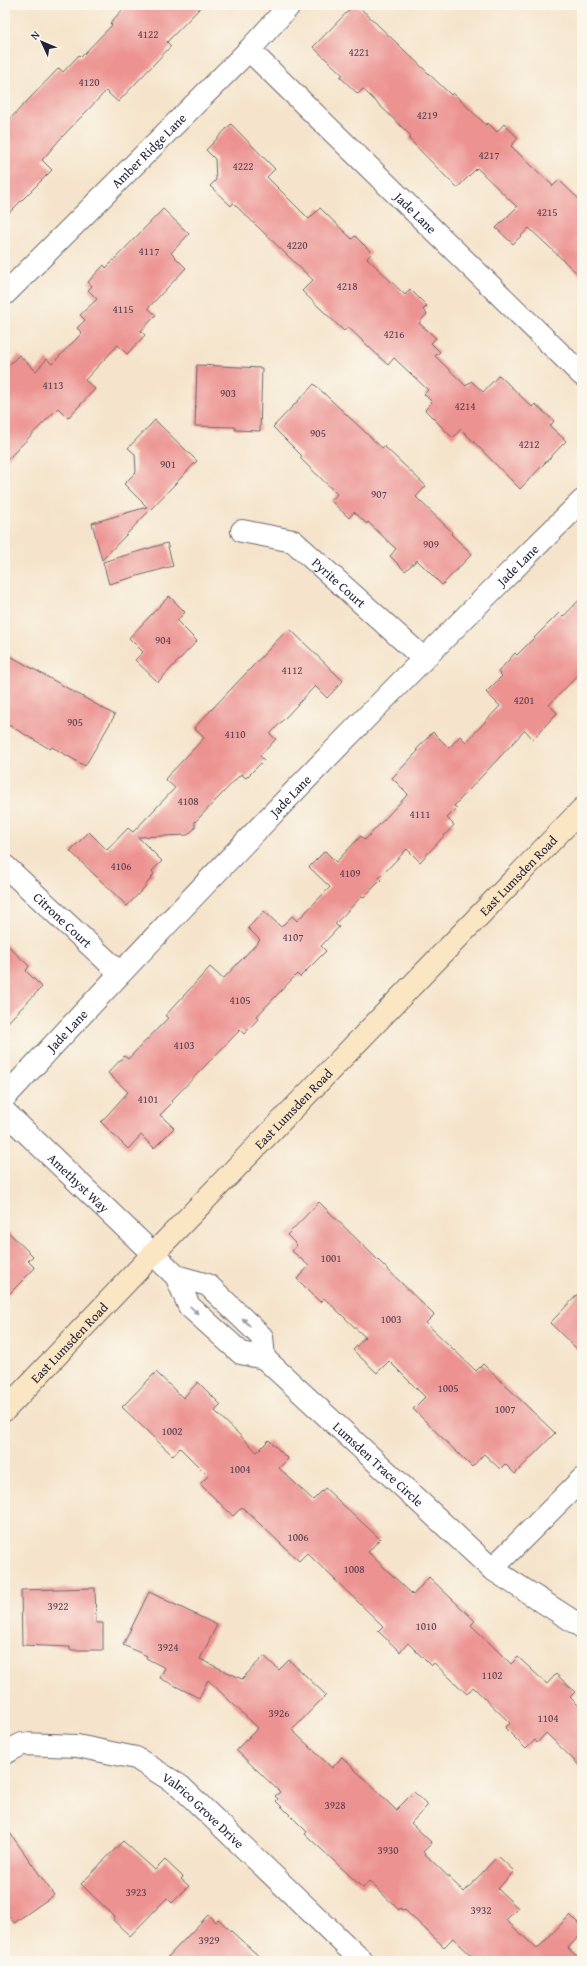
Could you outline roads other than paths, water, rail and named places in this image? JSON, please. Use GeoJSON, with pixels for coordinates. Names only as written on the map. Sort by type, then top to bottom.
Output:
{"type":"FeatureCollection","features":[{"type":"Feature","properties":{"kind":"street","name":"Amber Ridge Lane"},"geometry":{"type":"LineString","coordinates":[[5,294],[249,50],[290,5]]}},
{"type":"Feature","properties":{"kind":"street","name":"Jade Lane"},"geometry":{"type":"LineString","coordinates":[[249,50],[582,375]]}},
{"type":"Feature","properties":{"kind":"street","name":"Jade Lane"},"geometry":{"type":"LineString","coordinates":[[5,1097],[120,974],[423,658],[582,500]]}},
{"type":"Feature","properties":{"kind":"street","name":"Pyrite Court"},"geometry":{"type":"LineString","coordinates":[[242,531],[293,541],[423,658]]}},
{"type":"Feature","properties":{"kind":"street","name":"East Lumsden Road"},"geometry":{"type":"LineString","coordinates":[[5,1410],[153,1254],[582,809]]}},
{"type":"Feature","properties":{"kind":"street","name":"Citrone Court"},"geometry":{"type":"LineString","coordinates":[[5,866],[120,974]]}},
{"type":"Feature","properties":{"kind":"street","name":"Amethyst Way"},"geometry":{"type":"LineString","coordinates":[[5,1112],[153,1254]]}},
{"type":"Feature","properties":{"kind":"street","name":"Lumsden Trace Circle"},"geometry":{"type":"LineString","coordinates":[[153,1254],[176,1276],[189,1306],[241,1353],[264,1358],[492,1570],[582,1627]]}},
{"type":"Feature","properties":{"kind":"street"},"geometry":{"type":"LineString","coordinates":[[492,1570],[582,1479]]}},
{"type":"Feature","properties":{"kind":"street","name":"Valrico Grove Drive"},"geometry":{"type":"LineString","coordinates":[[5,1752],[22,1744],[77,1746],[136,1758],[180,1786],[362,1961]]}}]}
